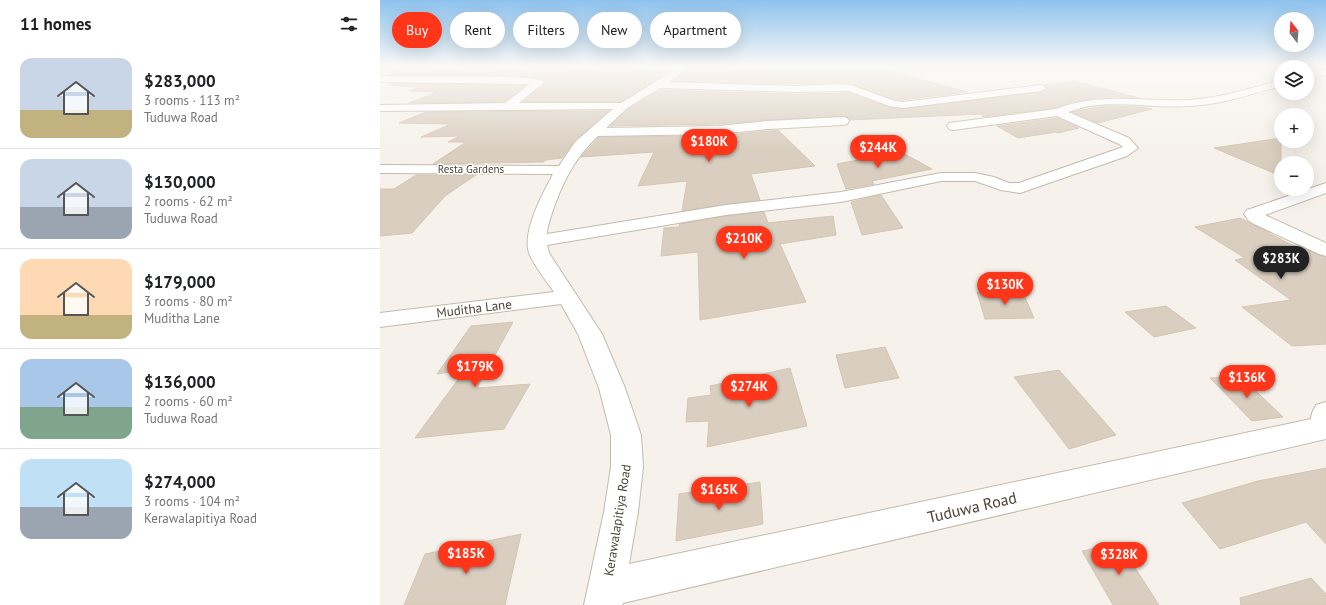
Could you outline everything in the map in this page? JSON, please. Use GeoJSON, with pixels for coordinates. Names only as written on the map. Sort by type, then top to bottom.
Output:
{"type":"FeatureCollection","features":[{"type":"Feature","properties":{"kind":"street"},"geometry":{"type":"LineString","coordinates":[[508,106],[522,95]]}},
{"type":"Feature","properties":{"kind":"street","name":"Kerawalapitiya Road"},"geometry":{"type":"LineString","coordinates":[[605,597],[627,467],[626,435],[612,388],[590,334],[568,296],[539,253],[537,241],[543,211],[551,192],[580,144],[623,106],[641,95]]}},
{"type":"Feature","properties":{"kind":"street"},"geometry":{"type":"LineString","coordinates":[[871,95],[893,104],[903,105],[982,95]]}},
{"type":"Feature","properties":{"kind":"street"},"geometry":{"type":"LineString","coordinates":[[953,126],[1058,112],[1073,105],[1103,101],[1190,103],[1233,95]]}},
{"type":"Feature","properties":{"kind":"street"},"geometry":{"type":"LineString","coordinates":[[380,108],[623,106]]}},
{"type":"Feature","properties":{"kind":"street"},"geometry":{"type":"LineString","coordinates":[[537,241],[726,210],[841,197],[941,176],[975,177],[989,180],[1006,187],[1020,188],[1122,153],[1131,148],[1124,141],[1058,112]]}},
{"type":"Feature","properties":{"kind":"street"},"geometry":{"type":"LineString","coordinates":[[592,132],[718,130],[768,125],[843,121]]}},
{"type":"Feature","properties":{"kind":"street","name":"Resta Gardens"},"geometry":{"type":"LineString","coordinates":[[380,169],[563,170]]}},
{"type":"Feature","properties":{"kind":"street"},"geometry":{"type":"LineString","coordinates":[[1326,188],[1253,214],[1260,220],[1326,250]]}},
{"type":"Feature","properties":{"kind":"street","name":"Muditha Lane"},"geometry":{"type":"LineString","coordinates":[[380,320],[568,296]]}},
{"type":"Feature","properties":{"kind":"street","name":"Tuduwa Road"},"geometry":{"type":"LineString","coordinates":[[605,597],[1324,428],[1326,413]]}},
{"type":"Feature","properties":{"kind":"building"},"geometry":{"type":"Polygon","coordinates":[[[429,95],[513,95],[504,102],[409,103],[429,95]]]}},
{"type":"Feature","properties":{"kind":"building"},"geometry":{"type":"Polygon","coordinates":[[[531,95],[632,95],[621,102],[523,102],[531,95]]]}},
{"type":"Feature","properties":{"kind":"building"},"geometry":{"type":"Polygon","coordinates":[[[651,95],[855,95],[888,107],[903,109],[1015,95],[1129,95],[1139,98],[1089,99],[1056,108],[983,117],[981,114],[850,120],[843,116],[718,124],[610,126],[628,109],[651,95]]]}},
{"type":"Feature","properties":{"kind":"building"},"geometry":{"type":"Polygon","coordinates":[[[882,95],[942,95],[903,100],[895,100],[882,95]]]}},
{"type":"Feature","properties":{"kind":"building"},"geometry":{"type":"Polygon","coordinates":[[[1112,106],[1152,109],[1098,123],[1072,112],[1097,107],[1112,106]]]}},
{"type":"Feature","properties":{"kind":"building"},"geometry":{"type":"Polygon","coordinates":[[[609,111],[574,141],[562,158],[546,160],[543,162],[433,164],[466,142],[448,142],[460,136],[421,137],[451,124],[399,123],[426,112],[609,111]]]}},
{"type":"Feature","properties":{"kind":"building"},"geometry":{"type":"Polygon","coordinates":[[[1057,118],[1079,128],[1058,133],[1056,132],[1018,138],[997,126],[1057,118]]]}},
{"type":"Feature","properties":{"kind":"building"},"geometry":{"type":"Polygon","coordinates":[[[778,130],[815,166],[751,174],[760,200],[682,211],[687,181],[638,186],[654,152],[581,157],[599,137],[718,136],[778,130]]]}},
{"type":"Feature","properties":{"kind":"building"},"geometry":{"type":"Polygon","coordinates":[[[1274,139],[1274,148],[1281,148],[1281,156],[1274,156],[1274,173],[1214,148],[1274,139]]]}},
{"type":"Feature","properties":{"kind":"building"},"geometry":{"type":"Polygon","coordinates":[[[901,152],[932,169],[872,181],[874,184],[846,189],[837,164],[901,152]]]}},
{"type":"Feature","properties":{"kind":"building"},"geometry":{"type":"Polygon","coordinates":[[[416,175],[476,175],[445,196],[412,233],[380,236],[380,189],[394,189],[416,175]]]}},
{"type":"Feature","properties":{"kind":"building"},"geometry":{"type":"Polygon","coordinates":[[[881,195],[903,228],[862,235],[851,202],[881,195]]]}},
{"type":"Feature","properties":{"kind":"building"},"geometry":{"type":"Polygon","coordinates":[[[764,212],[768,223],[833,216],[836,235],[780,244],[806,302],[700,320],[698,252],[661,256],[664,228],[679,227],[680,224],[726,216],[764,212]]]}},
{"type":"Feature","properties":{"kind":"building"},"geometry":{"type":"Polygon","coordinates":[[[1240,218],[1290,244],[1326,257],[1326,344],[1292,346],[1242,307],[1291,300],[1235,260],[1245,258],[1195,227],[1240,218]]]}},
{"type":"Feature","properties":{"kind":"building"},"geometry":{"type":"Polygon","coordinates":[[[977,292],[1023,293],[1034,318],[985,319],[977,292]]]}},
{"type":"Feature","properties":{"kind":"building"},"geometry":{"type":"Polygon","coordinates":[[[1166,306],[1196,328],[1154,337],[1125,312],[1166,306]]]}},
{"type":"Feature","properties":{"kind":"building"},"geometry":{"type":"Polygon","coordinates":[[[513,322],[477,388],[530,384],[504,429],[415,438],[465,370],[437,374],[471,326],[513,322]]]}},
{"type":"Feature","properties":{"kind":"building"},"geometry":{"type":"Polygon","coordinates":[[[885,347],[899,378],[845,388],[836,355],[885,347]]]}},
{"type":"Feature","properties":{"kind":"building"},"geometry":{"type":"Polygon","coordinates":[[[790,368],[807,426],[707,447],[709,421],[686,422],[688,398],[711,395],[710,386],[790,368]]]}},
{"type":"Feature","properties":{"kind":"building"},"geometry":{"type":"Polygon","coordinates":[[[1059,370],[1116,435],[1069,449],[1014,377],[1059,370]]]}},
{"type":"Feature","properties":{"kind":"building"},"geometry":{"type":"Polygon","coordinates":[[[1241,377],[1283,417],[1252,421],[1210,378],[1241,377]]]}},
{"type":"Feature","properties":{"kind":"building"},"geometry":{"type":"Polygon","coordinates":[[[1326,468],[1326,544],[1306,522],[1220,549],[1182,503],[1258,481],[1326,468]]]}},
{"type":"Feature","properties":{"kind":"building"},"geometry":{"type":"Polygon","coordinates":[[[760,482],[763,524],[676,541],[679,494],[760,482]]]}},
{"type":"Feature","properties":{"kind":"building"},"geometry":{"type":"Polygon","coordinates":[[[521,534],[505,605],[404,605],[425,554],[521,534]]]}},
{"type":"Feature","properties":{"kind":"building"},"geometry":{"type":"Polygon","coordinates":[[[1119,543],[1159,605],[1113,605],[1082,551],[1119,543]]]}},
{"type":"Feature","properties":{"kind":"building"},"geometry":{"type":"Polygon","coordinates":[[[1311,578],[1326,594],[1326,605],[1241,605],[1240,598],[1311,578]]]}}]}
